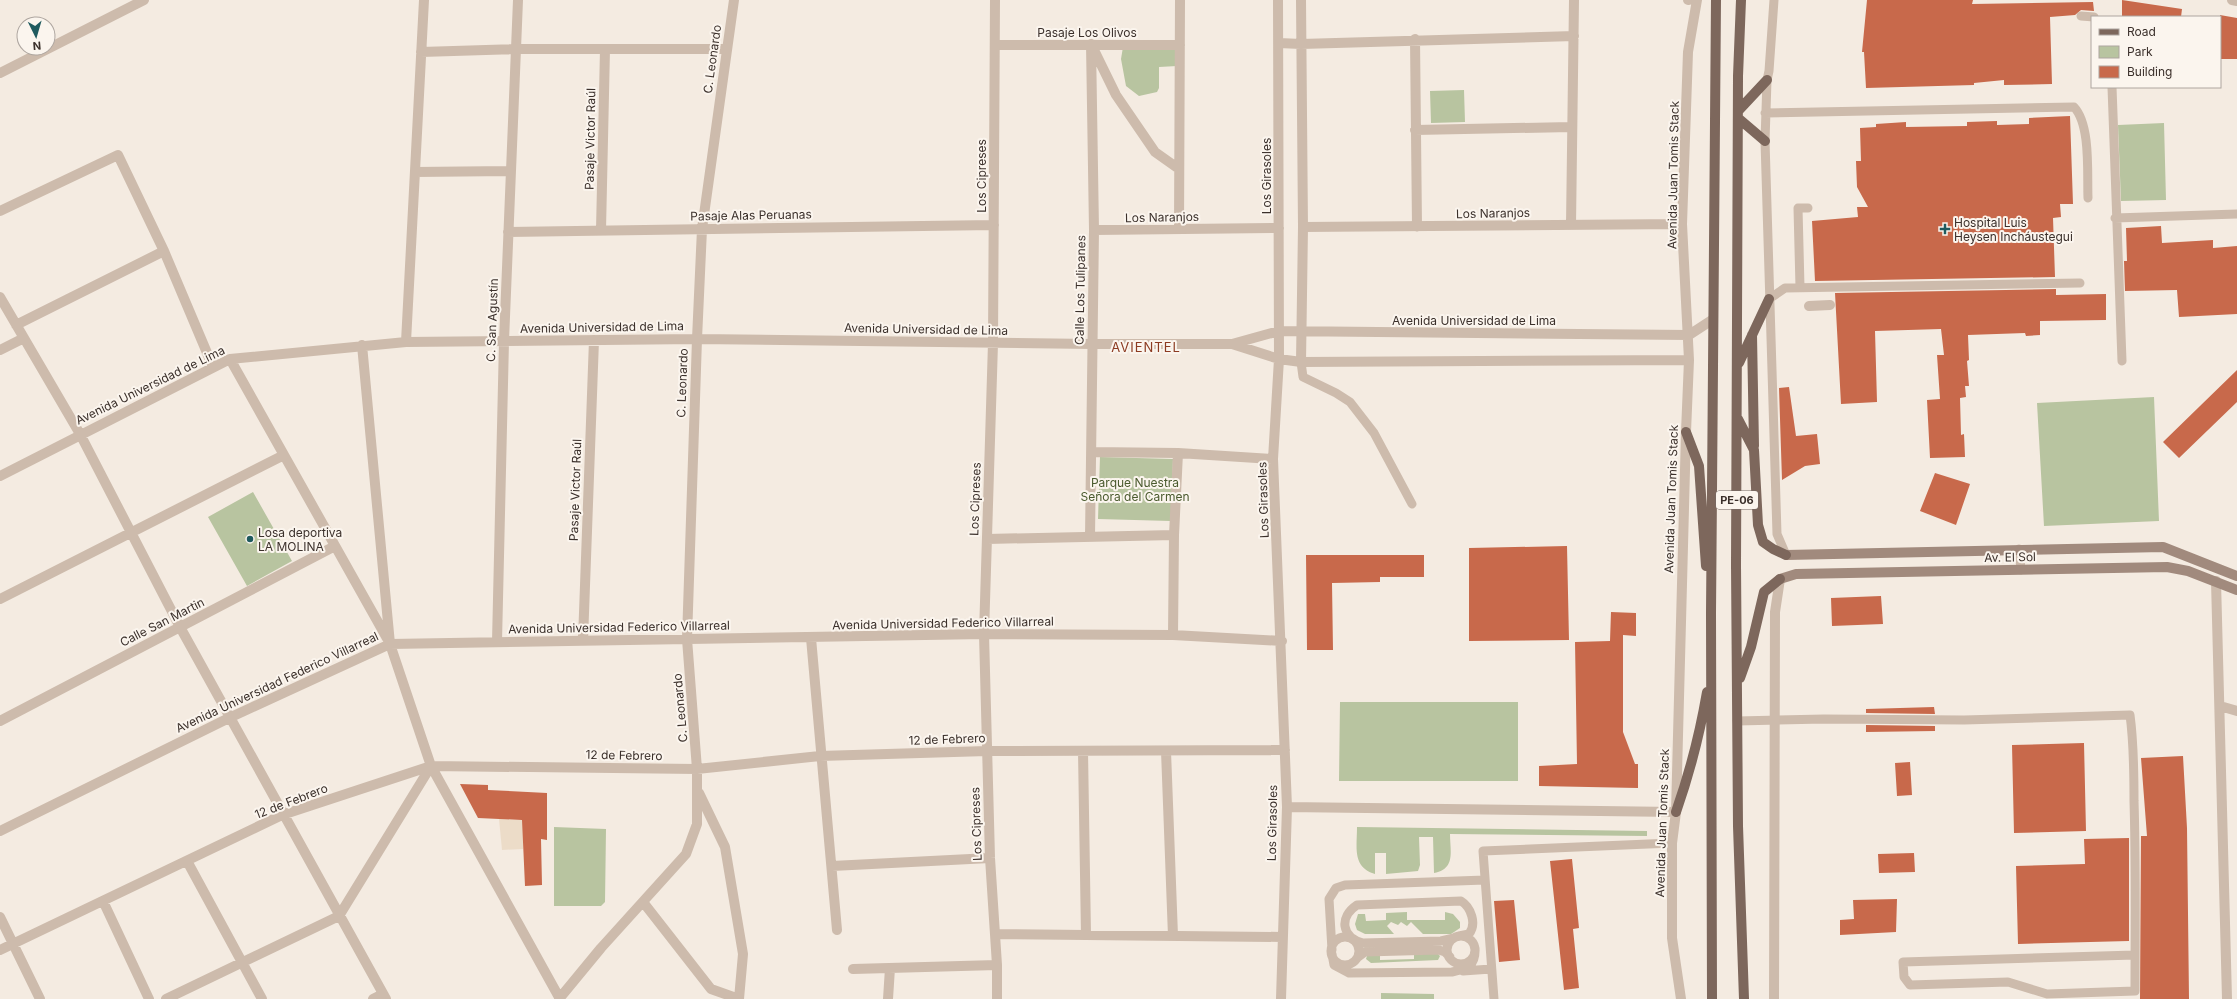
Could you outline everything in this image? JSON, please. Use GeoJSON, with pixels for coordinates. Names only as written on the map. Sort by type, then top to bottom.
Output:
{"type":"FeatureCollection","features":[{"type":"Feature","properties":{"kind":"main road","name":"PE-06"},"geometry":{"type":"LineString","coordinates":[[1712,999],[1712,320],[1716,0]]}},
{"type":"Feature","properties":{"kind":"main road","name":"PE-06"},"geometry":{"type":"LineString","coordinates":[[1741,0],[1738,114],[1736,565],[1738,842],[1744,999]]}},
{"type":"Feature","properties":{"kind":"main road"},"geometry":{"type":"LineString","coordinates":[[1765,141],[1738,114],[1767,80]]}},
{"type":"Feature","properties":{"kind":"main road"},"geometry":{"type":"LineString","coordinates":[[1738,364],[1769,299]]}},
{"type":"Feature","properties":{"kind":"main road"},"geometry":{"type":"LineString","coordinates":[[1752,335],[1754,450],[1758,525],[1763,542],[1773,550],[1786,555]]}},
{"type":"Feature","properties":{"kind":"main road"},"geometry":{"type":"LineString","coordinates":[[1737,416],[1754,450]]}},
{"type":"Feature","properties":{"kind":"main road"},"geometry":{"type":"LineString","coordinates":[[1686,432],[1699,466],[1702,531],[1711,613]]}},
{"type":"Feature","properties":{"kind":"main road"},"geometry":{"type":"LineString","coordinates":[[1738,683],[1751,647],[1764,592],[1780,580]]}},
{"type":"Feature","properties":{"kind":"main road"},"geometry":{"type":"LineString","coordinates":[[1676,812],[1689,776],[1699,740],[1711,662]]}},
{"type":"Feature","properties":{"kind":"street"},"geometry":{"type":"LineString","coordinates":[[0,73],[144,0]]}},
{"type":"Feature","properties":{"kind":"street"},"geometry":{"type":"LineString","coordinates":[[406,342],[424,0]]}},
{"type":"Feature","properties":{"kind":"street","name":"C. San Agustín"},"geometry":{"type":"LineString","coordinates":[[498,642],[504,341],[518,0]]}},
{"type":"Feature","properties":{"kind":"street","name":"C. Leonardo"},"geometry":{"type":"LineString","coordinates":[[560,999],[686,854],[698,824],[698,769],[687,639],[697,339],[702,228],[734,0]]}},
{"type":"Feature","properties":{"kind":"street","name":"Los Cipreses"},"geometry":{"type":"LineString","coordinates":[[996,0],[993,343],[984,634],[990,858],[997,965],[997,999]]}},
{"type":"Feature","properties":{"kind":"street"},"geometry":{"type":"LineString","coordinates":[[1179,230],[1180,0]]}},
{"type":"Feature","properties":{"kind":"street","name":"Los Girasoles"},"geometry":{"type":"LineString","coordinates":[[1278,0],[1279,359],[1273,459],[1282,641],[1287,807],[1281,999]]}},
{"type":"Feature","properties":{"kind":"street"},"geometry":{"type":"LineString","coordinates":[[1301,0],[1303,227],[1301,362]]}},
{"type":"Feature","properties":{"kind":"street"},"geometry":{"type":"LineString","coordinates":[[1570,225],[1574,0]]}},
{"type":"Feature","properties":{"kind":"street","name":"Avenida Juan Tomis Stack"},"geometry":{"type":"LineString","coordinates":[[1681,999],[1672,938],[1672,843],[1676,812],[1686,432],[1690,360],[1682,224],[1688,52],[1697,0]]}},
{"type":"Feature","properties":{"kind":"street"},"geometry":{"type":"LineString","coordinates":[[2232,0],[2237,1]]}},
{"type":"Feature","properties":{"kind":"street"},"geometry":{"type":"LineString","coordinates":[[1279,42],[1301,44],[1415,39],[1574,36]]}},
{"type":"Feature","properties":{"kind":"street"},"geometry":{"type":"LineString","coordinates":[[1415,39],[1417,227]]}},
{"type":"Feature","properties":{"kind":"street"},"geometry":{"type":"LineString","coordinates":[[1091,44],[1116,95],[1129,115],[1155,152],[1179,170]]}},
{"type":"Feature","properties":{"kind":"street","name":"Calle Los Tulipanes"},"geometry":{"type":"LineString","coordinates":[[1090,536],[1094,230],[1091,44]]}},
{"type":"Feature","properties":{"kind":"street","name":"Pasaje Los Olivos"},"geometry":{"type":"LineString","coordinates":[[995,45],[1180,45]]}},
{"type":"Feature","properties":{"kind":"street"},"geometry":{"type":"LineString","coordinates":[[421,52],[516,49],[727,49]]}},
{"type":"Feature","properties":{"kind":"street","name":"Pasaje Victor Raúl"},"geometry":{"type":"LineString","coordinates":[[600,230],[605,49]]}},
{"type":"Feature","properties":{"kind":"street"},"geometry":{"type":"LineString","coordinates":[[1415,130],[1571,127]]}},
{"type":"Feature","properties":{"kind":"street"},"geometry":{"type":"LineString","coordinates":[[0,211],[118,155],[164,251],[213,368]]}},
{"type":"Feature","properties":{"kind":"street"},"geometry":{"type":"LineString","coordinates":[[415,172],[511,171]]}},
{"type":"Feature","properties":{"kind":"street","name":"Los Naranjos"},"geometry":{"type":"LineString","coordinates":[[1303,227],[1682,224]]}},
{"type":"Feature","properties":{"kind":"street","name":"Pasaje Alas Peruanas"},"geometry":{"type":"LineString","coordinates":[[508,232],[702,228],[994,225]]}},
{"type":"Feature","properties":{"kind":"street","name":"Los Naranjos"},"geometry":{"type":"LineString","coordinates":[[1094,230],[1279,228]]}},
{"type":"Feature","properties":{"kind":"street"},"geometry":{"type":"LineString","coordinates":[[16,325],[164,251]]}},
{"type":"Feature","properties":{"kind":"street"},"geometry":{"type":"LineString","coordinates":[[0,297],[80,434],[229,718],[384,996],[373,999]]}},
{"type":"Feature","properties":{"kind":"street"},"geometry":{"type":"LineString","coordinates":[[1809,306],[1830,306]]}},
{"type":"Feature","properties":{"kind":"street"},"geometry":{"type":"LineString","coordinates":[[1689,335],[1712,320]]}},
{"type":"Feature","properties":{"kind":"street","name":"Avenida Universidad de Lima"},"geometry":{"type":"LineString","coordinates":[[0,476],[230,359],[362,345],[406,342],[697,339],[1092,344],[1232,344],[1279,330],[1302,332],[1689,335]]}},
{"type":"Feature","properties":{"kind":"street"},"geometry":{"type":"LineString","coordinates":[[0,350],[24,338]]}},
{"type":"Feature","properties":{"kind":"street","name":"Pasaje Victor Raúl"},"geometry":{"type":"LineString","coordinates":[[583,640],[594,340]]}},
{"type":"Feature","properties":{"kind":"street","name":"Avenida Universidad de Lima"},"geometry":{"type":"LineString","coordinates":[[1232,344],[1279,359],[1301,362],[1690,360]]}},
{"type":"Feature","properties":{"kind":"street"},"geometry":{"type":"LineString","coordinates":[[362,345],[390,644]]}},
{"type":"Feature","properties":{"kind":"street"},"geometry":{"type":"LineString","coordinates":[[230,359],[390,644],[431,766],[560,999]]}},
{"type":"Feature","properties":{"kind":"street"},"geometry":{"type":"LineString","coordinates":[[1092,452],[1178,453],[1273,459]]}},
{"type":"Feature","properties":{"kind":"street"},"geometry":{"type":"LineString","coordinates":[[1173,635],[1174,535],[1178,453]]}},
{"type":"Feature","properties":{"kind":"street"},"geometry":{"type":"LineString","coordinates":[[0,599],[284,455]]}},
{"type":"Feature","properties":{"kind":"street"},"geometry":{"type":"LineString","coordinates":[[987,539],[1174,535]]}},
{"type":"Feature","properties":{"kind":"street","name":"Calle San Martin"},"geometry":{"type":"LineString","coordinates":[[0,721],[335,546]]}},
{"type":"Feature","properties":{"kind":"street","name":"Av. El Sol"},"geometry":{"type":"LineString","coordinates":[[1786,555],[2163,547],[2237,576]]}},
{"type":"Feature","properties":{"kind":"street","name":"Av. El Sol"},"geometry":{"type":"LineString","coordinates":[[1780,580],[1796,574],[2167,567],[2188,571],[2237,590]]}},
{"type":"Feature","properties":{"kind":"street"},"geometry":{"type":"LineString","coordinates":[[1774,999],[1775,612],[1780,580]]}},
{"type":"Feature","properties":{"kind":"street"},"geometry":{"type":"LineString","coordinates":[[2216,581],[2227,999]]}},
{"type":"Feature","properties":{"kind":"street","name":"Avenida Universidad Federico Villarreal"},"geometry":{"type":"LineString","coordinates":[[0,831],[229,718],[390,644],[984,634],[1173,635],[1282,641]]}},
{"type":"Feature","properties":{"kind":"street"},"geometry":{"type":"LineString","coordinates":[[811,638],[820,756],[832,866],[837,930]]}},
{"type":"Feature","properties":{"kind":"street"},"geometry":{"type":"LineString","coordinates":[[2220,706],[2237,711]]}},
{"type":"Feature","properties":{"kind":"street","name":"12 de Febrero"},"geometry":{"type":"LineString","coordinates":[[0,950],[282,815],[431,766],[698,769],[820,756],[987,751],[1285,750]]}},
{"type":"Feature","properties":{"kind":"street"},"geometry":{"type":"LineString","coordinates":[[1083,751],[1086,935]]}},
{"type":"Feature","properties":{"kind":"street"},"geometry":{"type":"LineString","coordinates":[[1166,751],[1173,936]]}},
{"type":"Feature","properties":{"kind":"street"},"geometry":{"type":"LineString","coordinates":[[166,999],[339,916],[431,766]]}},
{"type":"Feature","properties":{"kind":"street"},"geometry":{"type":"LineString","coordinates":[[643,902],[711,989],[739,999],[743,954],[725,847],[698,790]]}},
{"type":"Feature","properties":{"kind":"street"},"geometry":{"type":"LineString","coordinates":[[1287,807],[1676,812]]}},
{"type":"Feature","properties":{"kind":"street"},"geometry":{"type":"LineString","coordinates":[[832,866],[990,858]]}},
{"type":"Feature","properties":{"kind":"street"},"geometry":{"type":"LineString","coordinates":[[187,861],[262,999]]}},
{"type":"Feature","properties":{"kind":"street"},"geometry":{"type":"LineString","coordinates":[[102,901],[149,999]]}},
{"type":"Feature","properties":{"kind":"street"},"geometry":{"type":"LineString","coordinates":[[0,918],[40,999]]}},
{"type":"Feature","properties":{"kind":"street"},"geometry":{"type":"LineString","coordinates":[[995,934],[1282,937]]}},
{"type":"Feature","properties":{"kind":"street"},"geometry":{"type":"LineString","coordinates":[[853,969],[997,965]]}},
{"type":"Feature","properties":{"kind":"street"},"geometry":{"type":"LineString","coordinates":[[888,999],[890,968]]}},
{"type":"Feature","properties":{"kind":"lane"},"geometry":{"type":"LineString","coordinates":[[1774,0],[1769,71],[1767,80],[1765,141],[1769,299],[1777,426],[1777,534],[1786,555]]}},
{"type":"Feature","properties":{"kind":"lane"},"geometry":{"type":"LineString","coordinates":[[2081,16],[2091,17]]}},
{"type":"Feature","properties":{"kind":"lane"},"geometry":{"type":"LineString","coordinates":[[2112,88],[2115,218],[2122,361]]}},
{"type":"Feature","properties":{"kind":"lane"},"geometry":{"type":"LineString","coordinates":[[1765,113],[2074,107],[2078,112],[2084,126],[2088,198]]}},
{"type":"Feature","properties":{"kind":"lane"},"geometry":{"type":"LineString","coordinates":[[1800,288],[1798,208],[1808,208]]}},
{"type":"Feature","properties":{"kind":"lane"},"geometry":{"type":"LineString","coordinates":[[2115,218],[2237,214]]}},
{"type":"Feature","properties":{"kind":"lane"},"geometry":{"type":"LineString","coordinates":[[1769,299],[1785,288],[2080,283]]}},
{"type":"Feature","properties":{"kind":"lane"},"geometry":{"type":"LineString","coordinates":[[1301,362],[1302,377],[1336,393],[1350,402],[1374,433],[1412,504]]}},
{"type":"Feature","properties":{"kind":"lane"},"geometry":{"type":"LineString","coordinates":[[2019,549],[2021,570]]}},
{"type":"Feature","properties":{"kind":"lane"},"geometry":{"type":"LineString","coordinates":[[1737,721],[1964,720],[2130,715],[2133,734],[2135,826],[2135,955],[2135,991],[2048,994],[2008,982],[1910,985],[1904,976],[1903,962],[2135,955]]}},
{"type":"Feature","properties":{"kind":"lane"},"geometry":{"type":"LineString","coordinates":[[1494,999],[1483,851],[1672,843]]}},
{"type":"Feature","properties":{"kind":"lane"},"geometry":{"type":"LineString","coordinates":[[1485,880],[1345,885],[1336,888],[1330,899],[1329,907],[1332,952],[1334,965],[1349,973],[1452,972],[1491,969]]}},
{"type":"Feature","properties":{"kind":"lane"},"geometry":{"type":"LineString","coordinates":[[1332,952],[1339,939],[1352,939],[1363,943],[1441,941],[1469,934],[1472,930],[1470,910],[1461,901],[1441,900],[1357,905],[1350,910],[1346,918],[1345,926],[1348,934],[1352,939],[1358,945],[1357,958]]}},
{"type":"Feature","properties":{"kind":"lane"},"geometry":{"type":"LineString","coordinates":[[1452,972],[1462,970],[1472,965],[1475,961],[1475,948],[1467,937],[1456,937]]}},
{"type":"Feature","properties":{"kind":"lane"},"geometry":{"type":"LineString","coordinates":[[1450,957],[1447,949],[1456,937]]}},
{"type":"Feature","properties":{"kind":"lane"},"geometry":{"type":"LineString","coordinates":[[1332,952],[1337,962],[1346,965],[1365,952],[1439,950],[1445,952],[1457,963],[1466,963],[1473,957],[1475,948]]}},
{"type":"Feature","properties":{"kind":"green space"},"geometry":{"type":"Polygon","coordinates":[[[1123,47],[1177,47],[1177,66],[1159,67],[1159,88],[1157,92],[1139,96],[1126,86],[1121,59],[1123,47]]]}},
{"type":"Feature","properties":{"kind":"green space"},"geometry":{"type":"Polygon","coordinates":[[[1464,90],[1465,122],[1431,123],[1430,91],[1464,90]]]}},
{"type":"Feature","properties":{"kind":"green space"},"geometry":{"type":"Polygon","coordinates":[[[2164,123],[2166,200],[2121,201],[2118,125],[2164,123]]]}},
{"type":"Feature","properties":{"kind":"green space"},"geometry":{"type":"Polygon","coordinates":[[[2154,397],[2159,521],[2044,526],[2037,403],[2154,397]]]}},
{"type":"Feature","properties":{"kind":"green space","name":"Parque Nuestra Señora del Carmen"},"geometry":{"type":"Polygon","coordinates":[[[1100,457],[1173,459],[1171,521],[1098,519],[1100,457]]]}},
{"type":"Feature","properties":{"kind":"green space","name":"Losa deportiva LA MOLINA"},"geometry":{"type":"Polygon","coordinates":[[[253,492],[292,561],[247,586],[208,517],[253,492]]]}},
{"type":"Feature","properties":{"kind":"green space"},"geometry":{"type":"Polygon","coordinates":[[[1340,702],[1518,702],[1518,781],[1339,781],[1340,702]]]}},
{"type":"Feature","properties":{"kind":"green space"},"geometry":{"type":"Polygon","coordinates":[[[554,827],[606,829],[605,902],[601,906],[554,906],[554,827]]]}},
{"type":"Feature","properties":{"kind":"green space"},"geometry":{"type":"Polygon","coordinates":[[[1357,827],[1647,831],[1647,836],[1450,834],[1451,853],[1449,863],[1446,868],[1434,873],[1433,837],[1419,837],[1420,865],[1418,871],[1386,874],[1386,853],[1375,853],[1375,874],[1362,867],[1359,862],[1357,856],[1357,827]]]}},
{"type":"Feature","properties":{"kind":"green space"},"geometry":{"type":"Polygon","coordinates":[[[1407,912],[1407,920],[1445,920],[1445,912],[1453,914],[1460,922],[1460,928],[1451,934],[1423,934],[1411,922],[1407,926],[1401,922],[1398,925],[1391,922],[1387,926],[1394,934],[1365,934],[1357,930],[1355,924],[1358,914],[1365,914],[1366,921],[1386,920],[1386,913],[1407,912]]]}},
{"type":"Feature","properties":{"kind":"green space"},"geometry":{"type":"Polygon","coordinates":[[[1437,953],[1440,956],[1438,960],[1371,963],[1366,959],[1367,956],[1380,956],[1380,960],[1414,959],[1414,954],[1437,953]]]}},
{"type":"Feature","properties":{"kind":"green space"},"geometry":{"type":"Polygon","coordinates":[[[1381,993],[1434,994],[1434,999],[1381,999],[1381,993]]]}},
{"type":"Feature","properties":{"kind":"shaded area"},"geometry":{"type":"Polygon","coordinates":[[[499,819],[523,820],[523,849],[502,850],[499,819]]]}},
{"type":"Feature","properties":{"kind":"building"},"geometry":{"type":"Polygon","coordinates":[[[1867,0],[1973,0],[1972,4],[2093,2],[2094,11],[2081,10],[2075,15],[2050,17],[2052,84],[2004,85],[2004,80],[1974,83],[1974,85],[1866,88],[1864,52],[1862,52],[1867,0]]]}},
{"type":"Feature","properties":{"kind":"building"},"geometry":{"type":"Polygon","coordinates":[[[2122,0],[2182,9],[2181,16],[2122,16],[2122,0]]]}},
{"type":"Feature","properties":{"kind":"building"},"geometry":{"type":"Polygon","coordinates":[[[2220,16],[2237,18],[2237,59],[2221,59],[2220,16]]]}},
{"type":"Feature","properties":{"kind":"building"},"geometry":{"type":"Polygon","coordinates":[[[2070,116],[2073,204],[2060,204],[2061,217],[2053,218],[2055,277],[1815,281],[1812,221],[1858,217],[1857,207],[1868,207],[1857,187],[1856,161],[1861,161],[1860,128],[1876,127],[1876,124],[1906,122],[1906,127],[1967,126],[1967,122],[1997,121],[1997,125],[2029,124],[2029,118],[2070,116]]]}},
{"type":"Feature","properties":{"kind":"building"},"geometry":{"type":"Polygon","coordinates":[[[2161,226],[2162,243],[2213,240],[2213,248],[2237,246],[2237,314],[2179,317],[2177,290],[2125,291],[2124,261],[2127,261],[2126,228],[2161,226]]]}},
{"type":"Feature","properties":{"kind":"building"},"geometry":{"type":"Polygon","coordinates":[[[2056,289],[2056,295],[2106,294],[2106,320],[2040,321],[2040,335],[2026,336],[2025,333],[1968,335],[1969,360],[1967,361],[1969,386],[1965,386],[1966,397],[1960,398],[1961,435],[1964,434],[1965,457],[1930,458],[1927,400],[1940,399],[1937,355],[1944,355],[1941,329],[1875,331],[1877,402],[1841,404],[1835,293],[2056,289]]]}},
{"type":"Feature","properties":{"kind":"building"},"geometry":{"type":"Polygon","coordinates":[[[2237,370],[2237,402],[2179,458],[2163,442],[2237,370]]]}},
{"type":"Feature","properties":{"kind":"building"},"geometry":{"type":"Polygon","coordinates":[[[1789,387],[1796,436],[1817,434],[1820,464],[1805,466],[1782,480],[1779,388],[1789,387]]]}},
{"type":"Feature","properties":{"kind":"building"},"geometry":{"type":"Polygon","coordinates":[[[1935,473],[1970,484],[1956,525],[1920,511],[1935,473]]]}},
{"type":"Feature","properties":{"kind":"building"},"geometry":{"type":"Polygon","coordinates":[[[1567,546],[1569,640],[1469,641],[1469,548],[1567,546]]]}},
{"type":"Feature","properties":{"kind":"building"},"geometry":{"type":"Polygon","coordinates":[[[1306,555],[1424,555],[1424,577],[1380,577],[1380,582],[1332,583],[1333,650],[1307,650],[1306,555]]]}},
{"type":"Feature","properties":{"kind":"building"},"geometry":{"type":"Polygon","coordinates":[[[1881,596],[1883,624],[1832,626],[1831,598],[1881,596]]]}},
{"type":"Feature","properties":{"kind":"building"},"geometry":{"type":"Polygon","coordinates":[[[1611,612],[1636,613],[1636,636],[1623,635],[1623,732],[1635,764],[1638,764],[1638,788],[1539,786],[1539,766],[1577,764],[1575,642],[1610,641],[1611,612]]]}},
{"type":"Feature","properties":{"kind":"building"},"geometry":{"type":"Polygon","coordinates":[[[1934,707],[1935,714],[1866,713],[1866,709],[1934,707]]]}},
{"type":"Feature","properties":{"kind":"building"},"geometry":{"type":"Polygon","coordinates":[[[1866,725],[1935,726],[1935,731],[1866,732],[1866,725]]]}},
{"type":"Feature","properties":{"kind":"building"},"geometry":{"type":"Polygon","coordinates":[[[2084,743],[2086,831],[2014,833],[2012,745],[2084,743]]]}},
{"type":"Feature","properties":{"kind":"building"},"geometry":{"type":"Polygon","coordinates":[[[2183,756],[2187,828],[2189,999],[2140,999],[2141,836],[2147,836],[2141,758],[2183,756]]]}},
{"type":"Feature","properties":{"kind":"building"},"geometry":{"type":"Polygon","coordinates":[[[1910,762],[1912,795],[1897,796],[1895,763],[1910,762]]]}},
{"type":"Feature","properties":{"kind":"building"},"geometry":{"type":"Polygon","coordinates":[[[460,784],[488,785],[488,790],[547,793],[547,840],[541,839],[542,885],[525,886],[522,820],[478,818],[460,784]]]}},
{"type":"Feature","properties":{"kind":"building"},"geometry":{"type":"Polygon","coordinates":[[[2129,838],[2129,941],[2018,944],[2016,866],[2085,864],[2084,839],[2129,838]]]}},
{"type":"Feature","properties":{"kind":"building"},"geometry":{"type":"Polygon","coordinates":[[[1914,853],[1915,872],[1879,873],[1878,854],[1914,853]]]}},
{"type":"Feature","properties":{"kind":"building"},"geometry":{"type":"Polygon","coordinates":[[[1572,859],[1579,928],[1573,929],[1579,988],[1564,990],[1550,861],[1572,859]]]}},
{"type":"Feature","properties":{"kind":"building"},"geometry":{"type":"Polygon","coordinates":[[[1897,899],[1896,932],[1840,935],[1840,920],[1854,919],[1853,900],[1897,899]]]}},
{"type":"Feature","properties":{"kind":"building"},"geometry":{"type":"Polygon","coordinates":[[[1514,900],[1520,960],[1499,962],[1494,901],[1514,900]]]}},
{"type":"Feature","properties":{"kind":"place","name":"Hospital Luis Heysen Incháustegui"},"geometry":{"type":"Point","coordinates":[1945,229]}},
{"type":"Feature","properties":{"kind":"place","name":"Losa deportiva LA MOLINA"},"geometry":{"type":"Point","coordinates":[250,539]}},
{"type":"Feature","properties":{"kind":"district","name":"AVIENTEL"},"geometry":{"type":"Point","coordinates":[1146,347]}}]}
